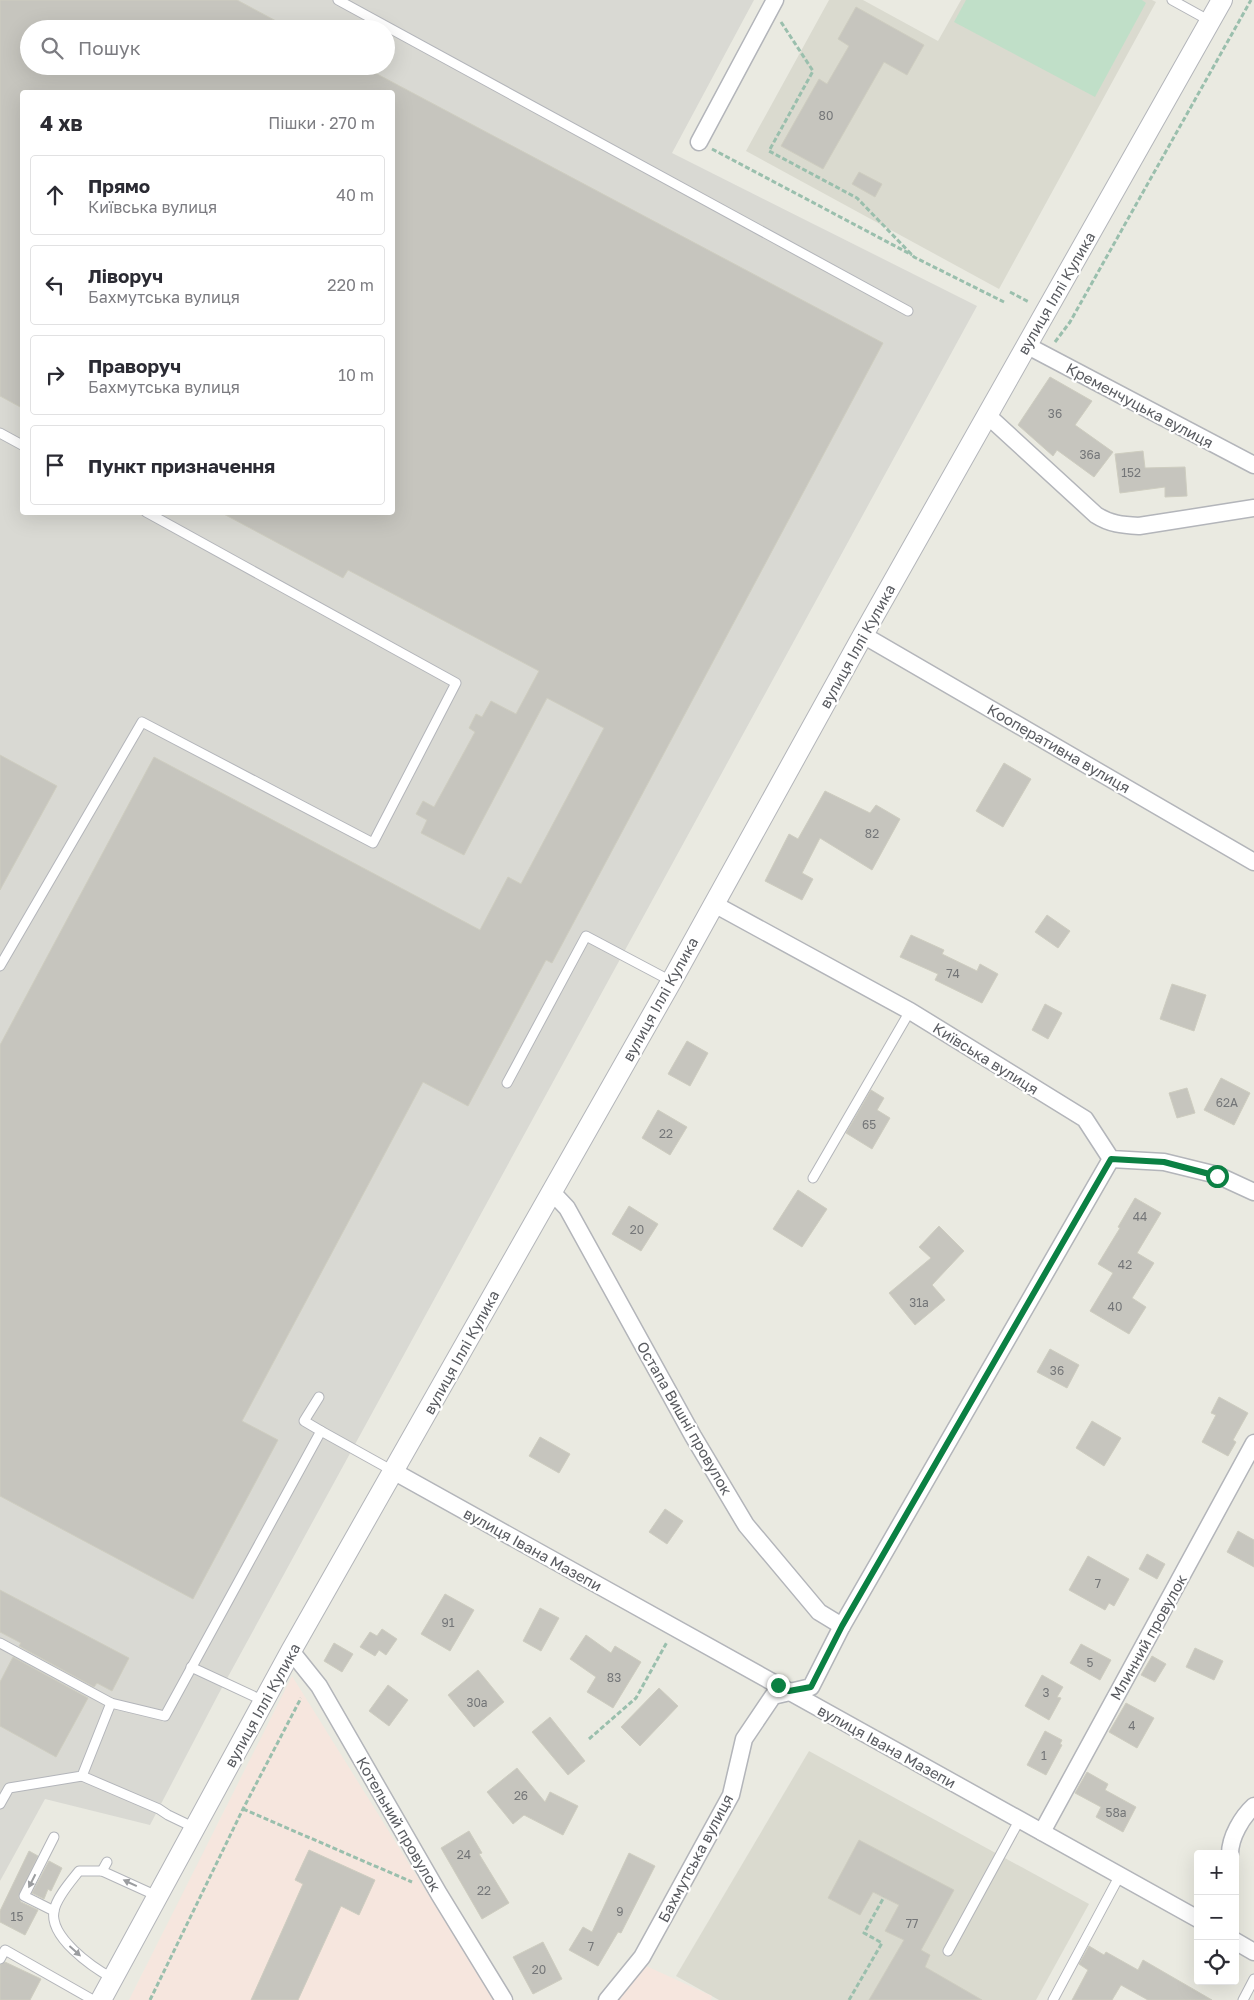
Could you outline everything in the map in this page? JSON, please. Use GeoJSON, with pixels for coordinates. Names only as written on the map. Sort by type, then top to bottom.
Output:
{"type":"FeatureCollection","features":[{"type":"Feature","properties":{"kind":"street","name":"вулиця Іллі Кулика"},"geometry":{"type":"LineString","coordinates":[[101,2000],[291,1652],[671,982],[1026,345],[1222,0]]}},
{"type":"Feature","properties":{"kind":"street"},"geometry":{"type":"LineString","coordinates":[[699,142],[773,3]]}},
{"type":"Feature","properties":{"kind":"street","name":"Кременчуцька вулиця"},"geometry":{"type":"LineString","coordinates":[[1026,345],[1254,465]]}},
{"type":"Feature","properties":{"kind":"street"},"geometry":{"type":"LineString","coordinates":[[987,415],[1096,516],[1106,522],[1139,526],[1254,508]]}},
{"type":"Feature","properties":{"kind":"street","name":"Кооперативна вулиця"},"geometry":{"type":"LineString","coordinates":[[864,634],[1254,862]]}},
{"type":"Feature","properties":{"kind":"street","name":"Київська вулиця"},"geometry":{"type":"LineString","coordinates":[[714,904],[910,1011],[1085,1119],[1111,1159]]}},
{"type":"Feature","properties":{"kind":"street"},"geometry":{"type":"LineString","coordinates":[[1111,1159],[1164,1162],[1217,1176],[1254,1192]]}},
{"type":"Feature","properties":{"kind":"street","name":"Бахмутська вулиця"},"geometry":{"type":"LineString","coordinates":[[607,2000],[642,1957],[731,1796],[744,1739],[773,1696],[811,1687],[842,1626],[1111,1159]]}},
{"type":"Feature","properties":{"kind":"street","name":"Остапа Вишні провулок"},"geometry":{"type":"LineString","coordinates":[[551,1191],[567,1208],[693,1436],[746,1525],[819,1612],[842,1626]]}},
{"type":"Feature","properties":{"kind":"street","name":"Млинний провулок"},"geometry":{"type":"LineString","coordinates":[[1042,1832],[1254,1443]]}},
{"type":"Feature","properties":{"kind":"street","name":"вулиця Івана Мазепи"},"geometry":{"type":"LineString","coordinates":[[393,1471],[1194,1917]]}},
{"type":"Feature","properties":{"kind":"street","name":"Котельний провулок"},"geometry":{"type":"LineString","coordinates":[[291,1652],[319,1686],[504,2000]]}},
{"type":"Feature","properties":{"kind":"street"},"geometry":{"type":"LineString","coordinates":[[1230,1850],[1237,1828],[1254,1806]]}},
{"type":"Feature","properties":{"kind":"street"},"geometry":{"type":"LineString","coordinates":[[1239,1943],[1254,1952]]}},
{"type":"Feature","properties":{"kind":"lane"},"geometry":{"type":"LineString","coordinates":[[338,0],[375,20]]}},
{"type":"Feature","properties":{"kind":"lane"},"geometry":{"type":"LineString","coordinates":[[1172,0],[1210,21]]}},
{"type":"Feature","properties":{"kind":"lane"},"geometry":{"type":"LineString","coordinates":[[395,31],[908,311]]}},
{"type":"Feature","properties":{"kind":"lane"},"geometry":{"type":"LineString","coordinates":[[0,433],[20,444]]}},
{"type":"Feature","properties":{"kind":"lane"},"geometry":{"type":"LineString","coordinates":[[0,966],[142,722],[373,843],[456,683],[151,515]]}},
{"type":"Feature","properties":{"kind":"lane"},"geometry":{"type":"LineString","coordinates":[[507,1083],[586,936],[671,982]]}},
{"type":"Feature","properties":{"kind":"lane"},"geometry":{"type":"LineString","coordinates":[[813,1178],[910,1011]]}},
{"type":"Feature","properties":{"kind":"lane"},"geometry":{"type":"LineString","coordinates":[[319,1397],[304,1421],[393,1471]]}},
{"type":"Feature","properties":{"kind":"lane"},"geometry":{"type":"LineString","coordinates":[[0,1643],[111,1703],[165,1716],[321,1431]]}},
{"type":"Feature","properties":{"kind":"lane"},"geometry":{"type":"LineString","coordinates":[[191,1666],[264,1701]]}},
{"type":"Feature","properties":{"kind":"lane"},"geometry":{"type":"LineString","coordinates":[[82,1776],[111,1703]]}},
{"type":"Feature","properties":{"kind":"lane"},"geometry":{"type":"LineString","coordinates":[[0,1804],[9,1788],[82,1776],[158,1809],[196,1828]]}},
{"type":"Feature","properties":{"kind":"lane"},"geometry":{"type":"LineString","coordinates":[[948,1952],[1020,1819]]}},
{"type":"Feature","properties":{"kind":"lane"},"geometry":{"type":"LineString","coordinates":[[54,1837],[24,1896],[54,1911]]}},
{"type":"Feature","properties":{"kind":"lane"},"geometry":{"type":"LineString","coordinates":[[102,1871],[107,1862]]}},
{"type":"Feature","properties":{"kind":"lane"},"geometry":{"type":"LineString","coordinates":[[112,1978],[100,1972],[70,1948],[58,1933],[54,1911],[64,1890],[79,1871],[102,1871],[157,1896]]}},
{"type":"Feature","properties":{"kind":"lane"},"geometry":{"type":"LineString","coordinates":[[1053,2000],[1120,1875]]}},
{"type":"Feature","properties":{"kind":"lane"},"geometry":{"type":"LineString","coordinates":[[0,1959],[5,1950],[93,2000]]}},
{"type":"Feature","properties":{"kind":"lane"},"geometry":{"type":"LineString","coordinates":[[1243,2000],[1254,1979]]}},
{"type":"Feature","properties":{"kind":"path"},"geometry":{"type":"LineString","coordinates":[[1046,355],[1070,322],[1251,0]]}},
{"type":"Feature","properties":{"kind":"path"},"geometry":{"type":"LineString","coordinates":[[773,3],[813,71],[769,151],[857,198],[914,257]]}},
{"type":"Feature","properties":{"kind":"path"},"geometry":{"type":"LineString","coordinates":[[699,142],[914,257],[1004,302]]}},
{"type":"Feature","properties":{"kind":"path"},"geometry":{"type":"LineString","coordinates":[[590,1739],[636,1698],[675,1628]]}},
{"type":"Feature","properties":{"kind":"path"},"geometry":{"type":"LineString","coordinates":[[150,2000],[243,1810],[301,1698]]}},
{"type":"Feature","properties":{"kind":"path"},"geometry":{"type":"LineString","coordinates":[[243,1810],[413,1882]]}},
{"type":"Feature","properties":{"kind":"path"},"geometry":{"type":"LineString","coordinates":[[848,2000],[882,1942],[864,1933],[884,1897]]}},
{"type":"Feature","properties":{"kind":"shaded area"},"geometry":{"type":"Polygon","coordinates":[[[0,0],[754,0],[672,153],[977,306],[218,1695],[150,1825],[45,1799],[0,1881],[0,0]]]}},
{"type":"Feature","properties":{"kind":"shaded area"},"geometry":{"type":"Polygon","coordinates":[[[829,0],[863,0],[938,41],[961,0],[1152,0],[1156,2],[999,289],[746,151],[829,0]]]}},
{"type":"Feature","properties":{"kind":"shaded area"},"geometry":{"type":"Polygon","coordinates":[[[292,1676],[494,2000],[129,2000],[292,1676]]]}},
{"type":"Feature","properties":{"kind":"shaded area"},"geometry":{"type":"Polygon","coordinates":[[[809,1751],[1089,1904],[1036,2000],[719,2000],[676,1976],[809,1751]]]}},
{"type":"Feature","properties":{"kind":"shaded area"},"geometry":{"type":"Polygon","coordinates":[[[644,1965],[712,1996],[711,2000],[616,2000],[644,1965]]]}},
{"type":"Feature","properties":{"kind":"green space"},"geometry":{"type":"Polygon","coordinates":[[[966,0],[1142,0],[1146,3],[1095,97],[954,22],[966,0]]]}},
{"type":"Feature","properties":{"kind":"building"},"geometry":{"type":"Polygon","coordinates":[[[0,0],[237,0],[274,20],[20,20],[20,75],[379,75],[883,343],[552,963],[546,960],[468,1106],[423,1082],[242,1421],[278,1440],[193,1599],[0,1496],[0,1045],[154,757],[480,930],[508,877],[521,884],[604,728],[547,698],[464,855],[421,833],[427,820],[416,814],[423,801],[434,807],[475,732],[469,728],[476,714],[482,717],[491,701],[516,714],[539,671],[348,570],[343,578],[226,515],[395,515],[395,90],[20,90],[20,407],[0,396],[0,0]]]}},
{"type":"Feature","properties":{"kind":"building"},"geometry":{"type":"Polygon","coordinates":[[[856,7],[924,45],[907,75],[884,62],[823,169],[781,146],[819,79],[827,84],[849,46],[838,39],[856,7]]]}},
{"type":"Feature","properties":{"kind":"building"},"geometry":{"type":"Polygon","coordinates":[[[859,172],[882,184],[875,197],[852,184],[859,172]]]}},
{"type":"Feature","properties":{"kind":"building"},"geometry":{"type":"Polygon","coordinates":[[[1050,377],[1092,401],[1075,425],[1113,452],[1094,477],[1057,450],[1053,456],[1018,425],[1050,377]]]}},
{"type":"Feature","properties":{"kind":"building"},"geometry":{"type":"Polygon","coordinates":[[[1143,451],[1145,468],[1185,467],[1187,496],[1165,497],[1165,487],[1120,493],[1115,454],[1143,451]]]}},
{"type":"Feature","properties":{"kind":"building"},"geometry":{"type":"Polygon","coordinates":[[[0,755],[57,786],[0,890],[0,755]]]}},
{"type":"Feature","properties":{"kind":"building"},"geometry":{"type":"Polygon","coordinates":[[[1004,763],[1031,779],[1003,827],[976,811],[1004,763]]]}},
{"type":"Feature","properties":{"kind":"building"},"geometry":{"type":"Polygon","coordinates":[[[825,791],[870,813],[876,805],[900,819],[872,870],[820,838],[802,873],[813,879],[802,900],[765,881],[789,834],[798,839],[825,791]]]}},
{"type":"Feature","properties":{"kind":"building"},"geometry":{"type":"Polygon","coordinates":[[[1047,915],[1070,931],[1058,948],[1035,932],[1047,915]]]}},
{"type":"Feature","properties":{"kind":"building"},"geometry":{"type":"Polygon","coordinates":[[[911,935],[944,950],[942,954],[977,971],[980,964],[998,974],[982,1003],[935,980],[938,974],[900,957],[911,935]]]}},
{"type":"Feature","properties":{"kind":"building"},"geometry":{"type":"Polygon","coordinates":[[[1172,984],[1206,995],[1194,1031],[1160,1019],[1172,984]]]}},
{"type":"Feature","properties":{"kind":"building"},"geometry":{"type":"Polygon","coordinates":[[[1045,1004],[1062,1013],[1048,1039],[1032,1030],[1045,1004]]]}},
{"type":"Feature","properties":{"kind":"building"},"geometry":{"type":"Polygon","coordinates":[[[687,1041],[708,1053],[690,1086],[668,1074],[687,1041]]]}},
{"type":"Feature","properties":{"kind":"building"},"geometry":{"type":"Polygon","coordinates":[[[1221,1078],[1250,1093],[1234,1125],[1204,1110],[1221,1078]]]}},
{"type":"Feature","properties":{"kind":"building"},"geometry":{"type":"Polygon","coordinates":[[[1187,1088],[1195,1113],[1177,1118],[1169,1093],[1187,1088]]]}},
{"type":"Feature","properties":{"kind":"building"},"geometry":{"type":"Polygon","coordinates":[[[871,1090],[884,1098],[877,1110],[890,1118],[872,1149],[846,1133],[871,1090]]]}},
{"type":"Feature","properties":{"kind":"building"},"geometry":{"type":"Polygon","coordinates":[[[658,1110],[687,1127],[670,1155],[642,1138],[658,1110]]]}},
{"type":"Feature","properties":{"kind":"building"},"geometry":{"type":"Polygon","coordinates":[[[798,1190],[827,1209],[802,1247],[773,1229],[798,1190]]]}},
{"type":"Feature","properties":{"kind":"building"},"geometry":{"type":"Polygon","coordinates":[[[1135,1198],[1161,1213],[1137,1253],[1154,1263],[1132,1298],[1146,1307],[1129,1334],[1090,1311],[1113,1273],[1098,1264],[1120,1228],[1118,1227],[1135,1198]]]}},
{"type":"Feature","properties":{"kind":"building"},"geometry":{"type":"Polygon","coordinates":[[[629,1206],[658,1224],[641,1251],[612,1234],[629,1206]]]}},
{"type":"Feature","properties":{"kind":"building"},"geometry":{"type":"Polygon","coordinates":[[[939,1226],[964,1251],[932,1285],[945,1300],[915,1325],[889,1293],[931,1258],[919,1247],[939,1226]]]}},
{"type":"Feature","properties":{"kind":"building"},"geometry":{"type":"Polygon","coordinates":[[[1050,1349],[1079,1365],[1067,1388],[1037,1372],[1050,1349]]]}},
{"type":"Feature","properties":{"kind":"building"},"geometry":{"type":"Polygon","coordinates":[[[1219,1397],[1248,1413],[1233,1440],[1236,1442],[1228,1456],[1202,1442],[1216,1415],[1211,1413],[1219,1397]]]}},
{"type":"Feature","properties":{"kind":"building"},"geometry":{"type":"Polygon","coordinates":[[[1092,1421],[1121,1438],[1104,1466],[1076,1448],[1092,1421]]]}},
{"type":"Feature","properties":{"kind":"building"},"geometry":{"type":"Polygon","coordinates":[[[540,1437],[570,1454],[559,1473],[529,1456],[540,1437]]]}},
{"type":"Feature","properties":{"kind":"building"},"geometry":{"type":"Polygon","coordinates":[[[665,1509],[683,1521],[667,1544],[649,1532],[665,1509]]]}},
{"type":"Feature","properties":{"kind":"building"},"geometry":{"type":"Polygon","coordinates":[[[1238,1531],[1254,1540],[1254,1567],[1227,1552],[1238,1531]]]}},
{"type":"Feature","properties":{"kind":"building"},"geometry":{"type":"Polygon","coordinates":[[[1147,1554],[1165,1564],[1157,1579],[1139,1569],[1147,1554]]]}},
{"type":"Feature","properties":{"kind":"building"},"geometry":{"type":"Polygon","coordinates":[[[1088,1556],[1129,1579],[1114,1606],[1109,1603],[1105,1610],[1069,1590],[1088,1556]]]}},
{"type":"Feature","properties":{"kind":"building"},"geometry":{"type":"Polygon","coordinates":[[[0,1590],[129,1658],[112,1691],[97,1683],[94,1687],[19,1646],[21,1643],[0,1632],[0,1590]]]}},
{"type":"Feature","properties":{"kind":"building"},"geometry":{"type":"Polygon","coordinates":[[[445,1594],[474,1610],[450,1651],[421,1634],[445,1594]]]}},
{"type":"Feature","properties":{"kind":"building"},"geometry":{"type":"Polygon","coordinates":[[[540,1608],[559,1618],[541,1651],[523,1641],[540,1608]]]}},
{"type":"Feature","properties":{"kind":"building"},"geometry":{"type":"Polygon","coordinates":[[[382,1629],[397,1639],[386,1655],[379,1650],[375,1656],[360,1647],[370,1632],[377,1636],[382,1629]]]}},
{"type":"Feature","properties":{"kind":"building"},"geometry":{"type":"Polygon","coordinates":[[[586,1635],[611,1653],[615,1646],[641,1662],[613,1708],[587,1692],[596,1677],[570,1659],[586,1635]]]}},
{"type":"Feature","properties":{"kind":"building"},"geometry":{"type":"Polygon","coordinates":[[[334,1643],[353,1654],[342,1672],[324,1661],[334,1643]]]}},
{"type":"Feature","properties":{"kind":"building"},"geometry":{"type":"Polygon","coordinates":[[[1081,1644],[1111,1660],[1100,1680],[1070,1663],[1081,1644]]]}},
{"type":"Feature","properties":{"kind":"building"},"geometry":{"type":"Polygon","coordinates":[[[1195,1648],[1223,1661],[1214,1680],[1186,1667],[1195,1648]]]}},
{"type":"Feature","properties":{"kind":"building"},"geometry":{"type":"Polygon","coordinates":[[[1152,1656],[1166,1664],[1155,1682],[1141,1675],[1152,1656]]]}},
{"type":"Feature","properties":{"kind":"building"},"geometry":{"type":"Polygon","coordinates":[[[13,1657],[88,1698],[56,1757],[0,1726],[0,1682],[13,1657]]]}},
{"type":"Feature","properties":{"kind":"building"},"geometry":{"type":"Polygon","coordinates":[[[478,1670],[504,1702],[474,1727],[448,1695],[478,1670]]]}},
{"type":"Feature","properties":{"kind":"building"},"geometry":{"type":"Polygon","coordinates":[[[1042,1675],[1063,1687],[1057,1697],[1061,1698],[1049,1720],[1025,1706],[1042,1675]]]}},
{"type":"Feature","properties":{"kind":"building"},"geometry":{"type":"Polygon","coordinates":[[[388,1685],[408,1700],[389,1726],[369,1711],[388,1685]]]}},
{"type":"Feature","properties":{"kind":"building"},"geometry":{"type":"Polygon","coordinates":[[[659,1688],[678,1706],[640,1746],[621,1727],[659,1688]]]}},
{"type":"Feature","properties":{"kind":"building"},"geometry":{"type":"Polygon","coordinates":[[[1126,1703],[1154,1718],[1137,1748],[1109,1732],[1126,1703]]]}},
{"type":"Feature","properties":{"kind":"building"},"geometry":{"type":"Polygon","coordinates":[[[550,1717],[585,1761],[568,1775],[532,1732],[550,1717]]]}},
{"type":"Feature","properties":{"kind":"building"},"geometry":{"type":"Polygon","coordinates":[[[1045,1731],[1062,1740],[1060,1744],[1062,1745],[1046,1775],[1027,1765],[1045,1731]]]}},
{"type":"Feature","properties":{"kind":"building"},"geometry":{"type":"Polygon","coordinates":[[[517,1768],[545,1802],[550,1792],[578,1806],[563,1835],[524,1815],[513,1824],[487,1792],[517,1768]]]}},
{"type":"Feature","properties":{"kind":"building"},"geometry":{"type":"Polygon","coordinates":[[[1087,1772],[1108,1784],[1105,1790],[1136,1807],[1123,1832],[1096,1817],[1101,1807],[1075,1793],[1087,1772]]]}},
{"type":"Feature","properties":{"kind":"building"},"geometry":{"type":"Polygon","coordinates":[[[469,1831],[482,1853],[479,1854],[509,1903],[482,1919],[441,1848],[469,1831]]]}},
{"type":"Feature","properties":{"kind":"building"},"geometry":{"type":"Polygon","coordinates":[[[859,1840],[954,1890],[921,1950],[930,1955],[925,1967],[982,2000],[869,2000],[904,1940],[885,1931],[899,1905],[873,1892],[860,1915],[828,1898],[859,1840]]]}},
{"type":"Feature","properties":{"kind":"building"},"geometry":{"type":"Polygon","coordinates":[[[309,1850],[375,1880],[359,1915],[341,1906],[298,2000],[251,2000],[303,1884],[295,1880],[309,1850]]]}},
{"type":"Feature","properties":{"kind":"building"},"geometry":{"type":"Polygon","coordinates":[[[29,1851],[38,1856],[18,1897],[21,1902],[38,1910],[25,1935],[0,1922],[0,1911],[29,1851]]]}},
{"type":"Feature","properties":{"kind":"building"},"geometry":{"type":"Polygon","coordinates":[[[629,1853],[655,1866],[621,1933],[618,1932],[598,1966],[569,1950],[583,1927],[592,1932],[629,1853]]]}},
{"type":"Feature","properties":{"kind":"building"},"geometry":{"type":"Polygon","coordinates":[[[49,1861],[62,1868],[51,1891],[48,1889],[44,1899],[32,1893],[49,1861]]]}},
{"type":"Feature","properties":{"kind":"building"},"geometry":{"type":"Polygon","coordinates":[[[543,1942],[562,1979],[533,1994],[513,1957],[543,1942]]]}},
{"type":"Feature","properties":{"kind":"building"},"geometry":{"type":"Polygon","coordinates":[[[1089,1946],[1104,1955],[1106,1952],[1138,1970],[1143,1960],[1212,2000],[1148,2000],[1121,1985],[1112,2000],[1072,2000],[1088,1970],[1079,1964],[1089,1946]]]}},
{"type":"Feature","properties":{"kind":"building"},"geometry":{"type":"Polygon","coordinates":[[[5,1962],[41,1979],[30,2000],[0,2000],[0,1965],[5,1962]]]}},
{"type":"Feature","properties":{"kind":"route"},"geometry":{"type":"LineString","coordinates":[[778,1685],[789,1691],[811,1687],[842,1626],[1111,1159],[1164,1162],[1217,1176]]}}]}
